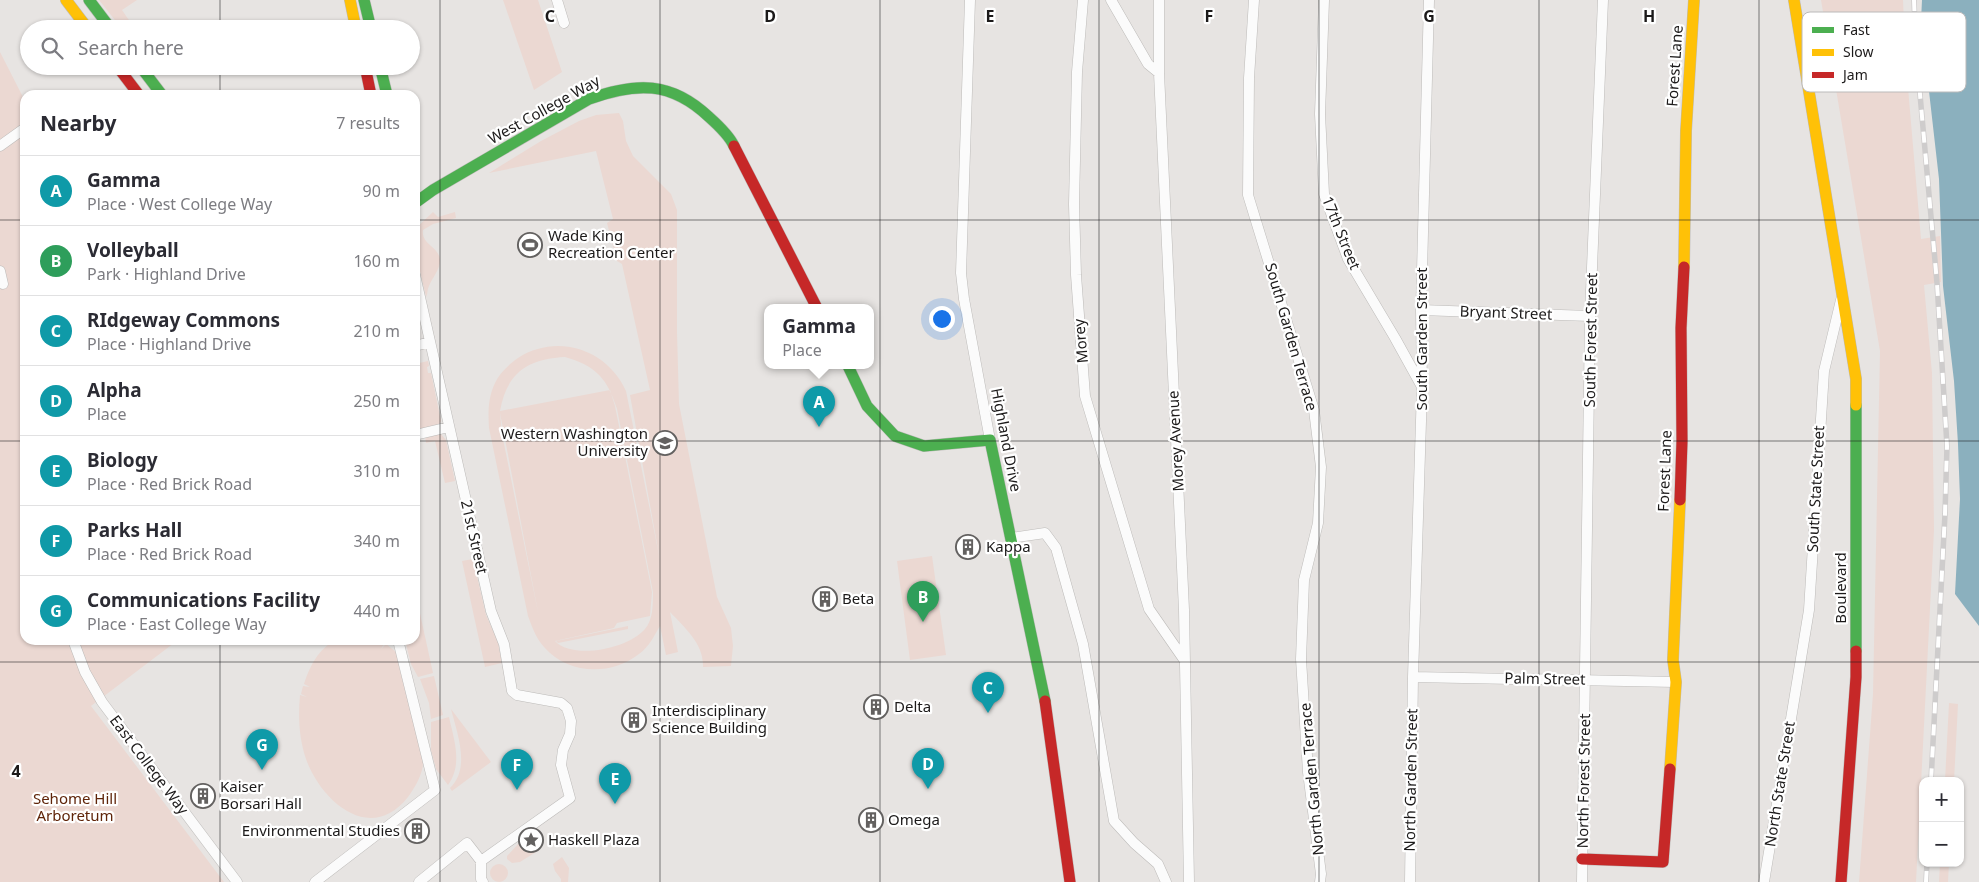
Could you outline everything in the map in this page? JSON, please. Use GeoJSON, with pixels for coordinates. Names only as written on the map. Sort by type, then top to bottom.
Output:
{"type":"FeatureCollection","features":[{"type":"Feature","properties":{"kind":"street"},"geometry":{"type":"LineString","coordinates":[[66,0],[81,20]]}},
{"type":"Feature","properties":{"kind":"street"},"geometry":{"type":"LineString","coordinates":[[89,0],[104,20]]}},
{"type":"Feature","properties":{"kind":"street"},"geometry":{"type":"LineString","coordinates":[[350,0],[354,20]]}},
{"type":"Feature","properties":{"kind":"street"},"geometry":{"type":"LineString","coordinates":[[364,0],[369,20]]}},
{"type":"Feature","properties":{"kind":"street"},"geometry":{"type":"LineString","coordinates":[[557,0],[564,23]]}},
{"type":"Feature","properties":{"kind":"street","name":"Highland Drive"},"geometry":{"type":"LineString","coordinates":[[970,0],[961,273],[990,440],[1043,690],[1070,882]]}},
{"type":"Feature","properties":{"kind":"street","name":"Morey"},"geometry":{"type":"LineString","coordinates":[[1083,0],[1077,72],[1074,204],[1076,275],[1085,396],[1149,609],[1185,662]]}},
{"type":"Feature","properties":{"kind":"street"},"geometry":{"type":"LineString","coordinates":[[1111,0],[1148,64],[1159,73]]}},
{"type":"Feature","properties":{"kind":"street","name":"Morey Avenue"},"geometry":{"type":"LineString","coordinates":[[1158,0],[1159,73],[1185,662],[1189,882]]}},
{"type":"Feature","properties":{"kind":"street","name":"South Garden Terrace"},"geometry":{"type":"LineString","coordinates":[[1254,0],[1249,78],[1248,195],[1314,410],[1321,467],[1318,524],[1304,580],[1302,675]]}},
{"type":"Feature","properties":{"kind":"street","name":"17th Street"},"geometry":{"type":"LineString","coordinates":[[1324,0],[1320,114],[1324,194],[1348,258],[1395,338],[1422,389]]}},
{"type":"Feature","properties":{"kind":"street","name":"South Garden Street"},"geometry":{"type":"LineString","coordinates":[[1413,677],[1422,389],[1421,310],[1429,0]]}},
{"type":"Feature","properties":{"kind":"street","name":"South Forest Street"},"geometry":{"type":"LineString","coordinates":[[1586,680],[1590,316],[1603,0]]}},
{"type":"Feature","properties":{"kind":"street","name":"Forest Lane"},"geometry":{"type":"LineString","coordinates":[[1582,859],[1663,862],[1676,682],[1673,660],[1682,440],[1681,328],[1684,276],[1686,131],[1694,0]]}},
{"type":"Feature","properties":{"kind":"street","name":"Boulevard"},"geometry":{"type":"LineString","coordinates":[[1794,0],[1802,49]]}},
{"type":"Feature","properties":{"kind":"street"},"geometry":{"type":"LineString","coordinates":[[124,75],[135,90]]}},
{"type":"Feature","properties":{"kind":"street"},"geometry":{"type":"LineString","coordinates":[[147,75],[158,90]]}},
{"type":"Feature","properties":{"kind":"street"},"geometry":{"type":"LineString","coordinates":[[367,75],[370,90]]}},
{"type":"Feature","properties":{"kind":"street"},"geometry":{"type":"LineString","coordinates":[[382,75],[386,90]]}},
{"type":"Feature","properties":{"kind":"street","name":"West College Way"},"geometry":{"type":"LineString","coordinates":[[420,199],[589,99],[610,91],[632,86],[662,88],[689,100],[712,119],[732,142],[815,304]]}},
{"type":"Feature","properties":{"kind":"street","name":"Boulevard"},"geometry":{"type":"LineString","coordinates":[[1809,92],[1856,379],[1856,677],[1841,882]]}},
{"type":"Feature","properties":{"kind":"street"},"geometry":{"type":"LineString","coordinates":[[0,146],[20,132]]}},
{"type":"Feature","properties":{"kind":"street"},"geometry":{"type":"LineString","coordinates":[[0,271],[2,284]]}},
{"type":"Feature","properties":{"kind":"street","name":"South State Street"},"geometry":{"type":"LineString","coordinates":[[1796,686],[1809,610],[1824,371],[1842,294]]}},
{"type":"Feature","properties":{"kind":"street","name":"21st Street"},"geometry":{"type":"LineString","coordinates":[[420,297],[491,611],[504,644],[511,688],[514,693],[561,703],[567,708],[571,721],[570,734],[563,750],[561,765],[570,798],[481,861]]}},
{"type":"Feature","properties":{"kind":"street","name":"Bryant Street"},"geometry":{"type":"LineString","coordinates":[[1421,310],[1590,316]]}},
{"type":"Feature","properties":{"kind":"street"},"geometry":{"type":"LineString","coordinates":[[420,345],[430,342]]}},
{"type":"Feature","properties":{"kind":"street"},"geometry":{"type":"LineString","coordinates":[[849,369],[867,406],[895,436],[924,446],[990,440]]}},
{"type":"Feature","properties":{"kind":"street"},"geometry":{"type":"LineString","coordinates":[[420,434],[449,427]]}},
{"type":"Feature","properties":{"kind":"street"},"geometry":{"type":"LineString","coordinates":[[1011,538],[1045,533],[1056,548],[1084,644],[1114,821],[1158,864],[1166,882]]}},
{"type":"Feature","properties":{"kind":"street","name":"East College Way"},"geometry":{"type":"LineString","coordinates":[[75,645],[85,672],[102,702],[237,882]]}},
{"type":"Feature","properties":{"kind":"street"},"geometry":{"type":"LineString","coordinates":[[315,882],[435,790],[399,645]]}},
{"type":"Feature","properties":{"kind":"street","name":"North Garden Terrace"},"geometry":{"type":"LineString","coordinates":[[1302,675],[1308,772],[1320,882]]}},
{"type":"Feature","properties":{"kind":"street","name":"Palm Street"},"geometry":{"type":"LineString","coordinates":[[1413,677],[1676,682]]}},
{"type":"Feature","properties":{"kind":"street","name":"North Garden Street"},"geometry":{"type":"LineString","coordinates":[[1410,882],[1413,677]]}},
{"type":"Feature","properties":{"kind":"street","name":"North Forest Street"},"geometry":{"type":"LineString","coordinates":[[1582,882],[1586,680]]}},
{"type":"Feature","properties":{"kind":"street","name":"North State Street"},"geometry":{"type":"LineString","coordinates":[[1764,882],[1796,686]]}},
{"type":"Feature","properties":{"kind":"street"},"geometry":{"type":"LineString","coordinates":[[419,882],[467,843],[481,861],[481,879],[483,882]]}},
{"type":"Feature","properties":{"kind":"green space"},"geometry":{"type":"Polygon","coordinates":[[[99,0],[137,0],[122,10],[129,20],[115,20],[99,0]]]}},
{"type":"Feature","properties":{"kind":"green space"},"geometry":{"type":"Polygon","coordinates":[[[503,0],[538,0],[562,72],[534,90],[503,0]]]}},
{"type":"Feature","properties":{"kind":"green space"},"geometry":{"type":"Polygon","coordinates":[[[1821,0],[1903,0],[1904,12],[1823,12],[1821,0]]]}},
{"type":"Feature","properties":{"kind":"green space","name":"Sehome Hill Arboretum"},"geometry":{"type":"Polygon","coordinates":[[[0,52],[20,91],[20,645],[171,645],[91,706],[224,882],[0,882],[0,52]]]}},
{"type":"Feature","properties":{"kind":"green space"},"geometry":{"type":"Polygon","coordinates":[[[1836,92],[1908,92],[1921,239],[1940,236],[1941,282],[1924,285],[1932,373],[1934,530],[1921,777],[1919,777],[1916,882],[1859,882],[1873,694],[1880,351],[1836,92]]]}},
{"type":"Feature","properties":{"kind":"green space"},"geometry":{"type":"Polygon","coordinates":[[[619,113],[623,121],[626,141],[633,156],[671,194],[677,210],[679,404],[717,597],[731,628],[733,646],[731,666],[703,667],[697,644],[670,612],[678,652],[666,655],[660,626],[646,648],[639,654],[616,666],[603,669],[577,667],[565,663],[554,656],[536,636],[528,616],[489,428],[489,411],[491,394],[499,376],[515,360],[533,351],[564,346],[580,349],[607,365],[618,376],[626,391],[660,560],[630,395],[650,390],[622,264],[617,261],[607,223],[613,219],[596,151],[489,173],[541,141],[579,121],[596,115],[619,113]],[[565,357],[552,358],[540,361],[521,370],[508,387],[500,411],[609,390],[599,375],[585,365],[565,357]],[[611,394],[652,592],[650,616],[617,623],[614,628],[555,641],[563,647],[574,650],[600,650],[626,642],[645,629],[650,621],[652,612],[653,592],[617,409],[611,394]],[[500,413],[502,434],[539,617],[500,413]]]}},
{"type":"Feature","properties":{"kind":"green space"},"geometry":{"type":"Polygon","coordinates":[[[433,212],[438,217],[455,212],[456,218],[433,224],[423,230],[425,239],[437,252],[440,260],[439,267],[428,287],[426,297],[420,271],[420,224],[433,212]]]}},
{"type":"Feature","properties":{"kind":"green space"},"geometry":{"type":"Polygon","coordinates":[[[428,361],[428,373],[431,373],[441,421],[438,426],[420,431],[420,363],[428,361]]]}},
{"type":"Feature","properties":{"kind":"green space"},"geometry":{"type":"Polygon","coordinates":[[[440,433],[446,440],[455,481],[445,483],[435,441],[426,443],[425,436],[440,433]]]}},
{"type":"Feature","properties":{"kind":"green space"},"geometry":{"type":"Polygon","coordinates":[[[932,556],[946,655],[910,660],[897,561],[932,556]]]}},
{"type":"Feature","properties":{"kind":"green space"},"geometry":{"type":"Polygon","coordinates":[[[473,559],[486,615],[498,642],[502,663],[485,667],[462,561],[473,559]]]}},
{"type":"Feature","properties":{"kind":"green space"},"geometry":{"type":"Polygon","coordinates":[[[420,614],[433,673],[418,677],[411,664],[406,645],[420,645],[420,614]]]}},
{"type":"Feature","properties":{"kind":"green space"},"geometry":{"type":"Polygon","coordinates":[[[628,626],[628,629],[558,643],[556,641],[628,626]]]}},
{"type":"Feature","properties":{"kind":"green space"},"geometry":{"type":"Polygon","coordinates":[[[328,645],[383,645],[381,649],[387,645],[396,652],[423,763],[422,772],[408,797],[393,811],[378,817],[363,817],[348,812],[335,802],[313,775],[306,759],[300,727],[300,695],[307,697],[301,694],[303,686],[310,687],[304,684],[309,671],[324,648],[328,645]]]}},
{"type":"Feature","properties":{"kind":"green space"},"geometry":{"type":"Polygon","coordinates":[[[434,676],[443,715],[431,719],[429,703],[420,679],[434,676]]]}},
{"type":"Feature","properties":{"kind":"green space"},"geometry":{"type":"Polygon","coordinates":[[[1949,703],[1958,704],[1954,777],[1945,777],[1949,703]]]}},
{"type":"Feature","properties":{"kind":"green space"},"geometry":{"type":"Polygon","coordinates":[[[451,709],[491,762],[452,791],[450,788],[460,771],[461,750],[451,709]]]}},
{"type":"Feature","properties":{"kind":"green space"},"geometry":{"type":"Polygon","coordinates":[[[449,717],[455,743],[456,760],[453,777],[448,785],[436,769],[431,750],[431,722],[449,717]]]}},
{"type":"Feature","properties":{"kind":"green space"},"geometry":{"type":"Polygon","coordinates":[[[521,841],[534,843],[537,847],[536,852],[520,862],[512,863],[507,859],[507,856],[521,841]]]}},
{"type":"Feature","properties":{"kind":"green space"},"geometry":{"type":"Polygon","coordinates":[[[562,857],[569,868],[568,882],[561,882],[553,864],[562,857]]]}},
{"type":"Feature","properties":{"kind":"green space"},"geometry":{"type":"Polygon","coordinates":[[[499,864],[505,867],[508,873],[505,879],[499,882],[493,879],[490,873],[493,867],[499,864]]]}},
{"type":"Feature","properties":{"kind":"green space"},"geometry":{"type":"Polygon","coordinates":[[[1940,867],[1949,867],[1948,882],[1939,882],[1940,867]]]}},
{"type":"Feature","properties":{"kind":"water"},"geometry":{"type":"Polygon","coordinates":[[[1922,0],[1979,0],[1979,626],[1955,594],[1960,499],[1958,444],[1954,381],[1943,286],[1939,179],[1929,92],[1966,92],[1966,12],[1921,12],[1922,0]]]}},
{"type":"Feature","properties":{"kind":"railway"},"geometry":{"type":"LineString","coordinates":[[1914,0],[1914,12]]}},
{"type":"Feature","properties":{"kind":"railway"},"geometry":{"type":"LineString","coordinates":[[1920,92],[1937,283],[1947,446],[1931,777]]}},
{"type":"Feature","properties":{"kind":"railway"},"geometry":{"type":"LineString","coordinates":[[1926,882],[1927,867]]}},
{"type":"Feature","properties":{"kind":"traffic: fast"},"geometry":{"type":"LineString","coordinates":[[89,0],[104,20]]}},
{"type":"Feature","properties":{"kind":"traffic: fast"},"geometry":{"type":"LineString","coordinates":[[364,0],[369,20]]}},
{"type":"Feature","properties":{"kind":"traffic: fast"},"geometry":{"type":"LineString","coordinates":[[147,75],[158,90]]}},
{"type":"Feature","properties":{"kind":"traffic: fast"},"geometry":{"type":"LineString","coordinates":[[382,75],[386,90]]}},
{"type":"Feature","properties":{"kind":"traffic: fast"},"geometry":{"type":"LineString","coordinates":[[420,199],[589,99],[622,90],[652,88],[667,91],[681,97],[695,105],[716,123],[734,146]]}},
{"type":"Feature","properties":{"kind":"traffic: fast"},"geometry":{"type":"LineString","coordinates":[[849,369],[867,406],[895,436],[924,446],[990,440],[1045,701]]}},
{"type":"Feature","properties":{"kind":"traffic: fast"},"geometry":{"type":"LineString","coordinates":[[1856,405],[1856,651]]}},
{"type":"Feature","properties":{"kind":"traffic: slow"},"geometry":{"type":"LineString","coordinates":[[66,0],[81,20]]}},
{"type":"Feature","properties":{"kind":"traffic: slow"},"geometry":{"type":"LineString","coordinates":[[350,0],[354,20]]}},
{"type":"Feature","properties":{"kind":"traffic: slow"},"geometry":{"type":"LineString","coordinates":[[1684,267],[1686,131],[1694,0]]}},
{"type":"Feature","properties":{"kind":"traffic: slow"},"geometry":{"type":"LineString","coordinates":[[1794,0],[1802,49]]}},
{"type":"Feature","properties":{"kind":"traffic: slow"},"geometry":{"type":"LineString","coordinates":[[1809,92],[1856,379],[1856,405]]}},
{"type":"Feature","properties":{"kind":"traffic: slow"},"geometry":{"type":"LineString","coordinates":[[1670,769],[1676,682],[1673,660],[1680,500]]}},
{"type":"Feature","properties":{"kind":"traffic: jam"},"geometry":{"type":"LineString","coordinates":[[124,75],[135,90]]}},
{"type":"Feature","properties":{"kind":"traffic: jam"},"geometry":{"type":"LineString","coordinates":[[367,75],[370,90]]}},
{"type":"Feature","properties":{"kind":"traffic: jam"},"geometry":{"type":"LineString","coordinates":[[734,146],[815,304]]}},
{"type":"Feature","properties":{"kind":"traffic: jam"},"geometry":{"type":"LineString","coordinates":[[1680,500],[1682,441],[1681,328],[1684,267]]}},
{"type":"Feature","properties":{"kind":"traffic: jam"},"geometry":{"type":"LineString","coordinates":[[1841,882],[1856,677],[1856,651]]}},
{"type":"Feature","properties":{"kind":"traffic: jam"},"geometry":{"type":"LineString","coordinates":[[1045,701],[1070,882]]}},
{"type":"Feature","properties":{"kind":"traffic: jam"},"geometry":{"type":"LineString","coordinates":[[1582,859],[1663,862],[1670,769]]}},
{"type":"Feature","properties":{"kind":"place","name":"Wade King Recreation Center"},"geometry":{"type":"Point","coordinates":[530,245]}},
{"type":"Feature","properties":{"kind":"place","name":"Gamma"},"geometry":{"type":"Point","coordinates":[819,427]}},
{"type":"Feature","properties":{"kind":"place","name":"Western Washington University"},"geometry":{"type":"Point","coordinates":[665,443]}},
{"type":"Feature","properties":{"kind":"place","name":"Kappa"},"geometry":{"type":"Point","coordinates":[968,547]}},
{"type":"Feature","properties":{"kind":"place","name":"Beta"},"geometry":{"type":"Point","coordinates":[825,599]}},
{"type":"Feature","properties":{"kind":"place","name":"Volleyball"},"geometry":{"type":"Point","coordinates":[923,622]}},
{"type":"Feature","properties":{"kind":"place","name":"Delta"},"geometry":{"type":"Point","coordinates":[876,707]}},
{"type":"Feature","properties":{"kind":"place","name":"RIdgeway Commons"},"geometry":{"type":"Point","coordinates":[988,713]}},
{"type":"Feature","properties":{"kind":"place","name":"Interdisciplinary Science Building"},"geometry":{"type":"Point","coordinates":[634,720]}},
{"type":"Feature","properties":{"kind":"place","name":"Communications Facility"},"geometry":{"type":"Point","coordinates":[262,770]}},
{"type":"Feature","properties":{"kind":"place","name":"Alpha"},"geometry":{"type":"Point","coordinates":[928,789]}},
{"type":"Feature","properties":{"kind":"place","name":"Parks Hall"},"geometry":{"type":"Point","coordinates":[517,790]}},
{"type":"Feature","properties":{"kind":"place","name":"Kaiser Borsari Hall"},"geometry":{"type":"Point","coordinates":[203,796]}},
{"type":"Feature","properties":{"kind":"place","name":"Biology"},"geometry":{"type":"Point","coordinates":[615,804]}},
{"type":"Feature","properties":{"kind":"place","name":"Omega"},"geometry":{"type":"Point","coordinates":[871,820]}},
{"type":"Feature","properties":{"kind":"place","name":"Environmental Studies"},"geometry":{"type":"Point","coordinates":[417,831]}},
{"type":"Feature","properties":{"kind":"place","name":"Haskell Plaza"},"geometry":{"type":"Point","coordinates":[531,840]}}]}
